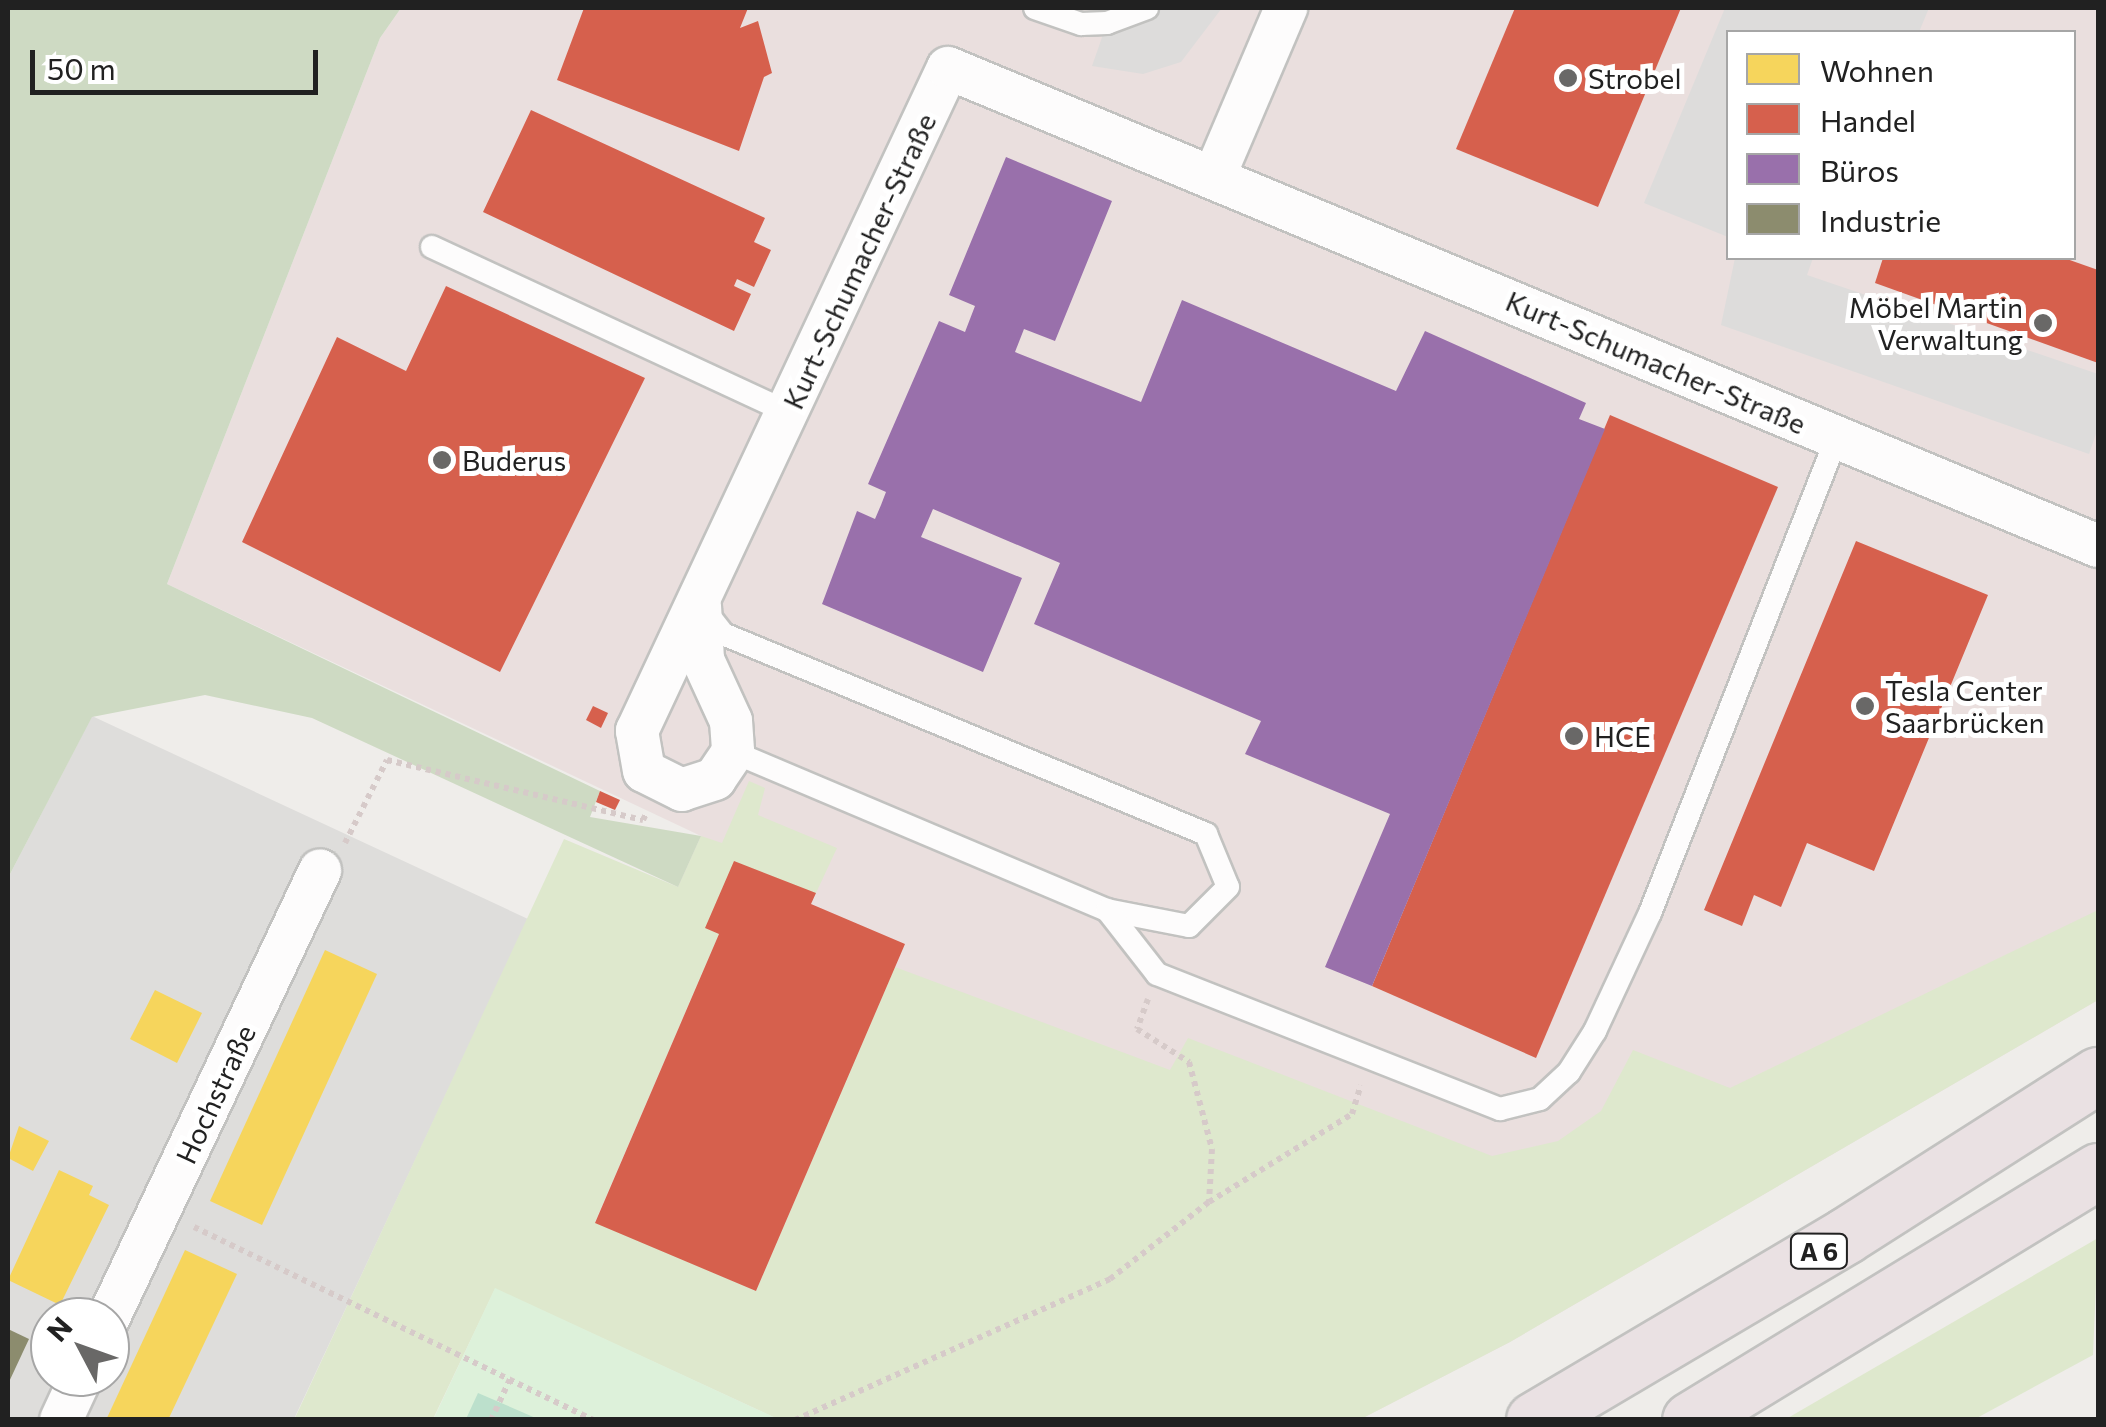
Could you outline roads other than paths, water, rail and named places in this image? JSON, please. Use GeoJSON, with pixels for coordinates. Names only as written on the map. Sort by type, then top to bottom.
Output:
{"type":"FeatureCollection","features":[{"type":"Feature","properties":{"kind":"highway","name":"A 6"},"geometry":{"type":"LineString","coordinates":[[1534,1420],[1846,1236],[2098,1074]]}},
{"type":"Feature","properties":{"kind":"highway"},"geometry":{"type":"LineString","coordinates":[[1690,1420],[2098,1171]]}},
{"type":"Feature","properties":{"kind":"street"},"geometry":{"type":"LineString","coordinates":[[1214,177],[1286,8]]}},
{"type":"Feature","properties":{"kind":"street","name":"Kurt-Schumacher-Straße"},"geometry":{"type":"LineString","coordinates":[[700,606],[702,660],[730,721],[733,752],[700,789],[662,785],[637,756],[637,731],[700,606],[948,68],[2098,546]]}},
{"type":"Feature","properties":{"kind":"street","name":"Hochstraße"},"geometry":{"type":"LineString","coordinates":[[119,1297],[320,870]]}},
{"type":"Feature","properties":{"kind":"street"},"geometry":{"type":"LineString","coordinates":[[61,1420],[72,1397]]}},
{"type":"Feature","properties":{"kind":"lane"},"geometry":{"type":"LineString","coordinates":[[1035,8],[1081,24],[1146,8]]}},
{"type":"Feature","properties":{"kind":"lane"},"geometry":{"type":"LineString","coordinates":[[432,248],[789,414]]}},
{"type":"Feature","properties":{"kind":"lane"},"geometry":{"type":"LineString","coordinates":[[1107,910],[1157,974],[1500,1109],[1540,1099],[1569,1072],[1650,914],[1837,437]]}},
{"type":"Feature","properties":{"kind":"lane"},"geometry":{"type":"LineString","coordinates":[[700,606],[723,634],[1206,834],[1228,887],[1189,926],[1107,910],[733,752]]}},
{"type":"Feature","properties":{"kind":"place","name":"Strobel"},"geometry":{"type":"Point","coordinates":[1568,78]}},
{"type":"Feature","properties":{"kind":"place","name":"Möbel Martin Verwaltung"},"geometry":{"type":"Point","coordinates":[2043,323]}},
{"type":"Feature","properties":{"kind":"place","name":"Buderus"},"geometry":{"type":"Point","coordinates":[442,460]}},
{"type":"Feature","properties":{"kind":"place","name":"Tesla Center Saarbrücken"},"geometry":{"type":"Point","coordinates":[1865,706]}},
{"type":"Feature","properties":{"kind":"place","name":"HCE"},"geometry":{"type":"Point","coordinates":[1574,736]}}]}
